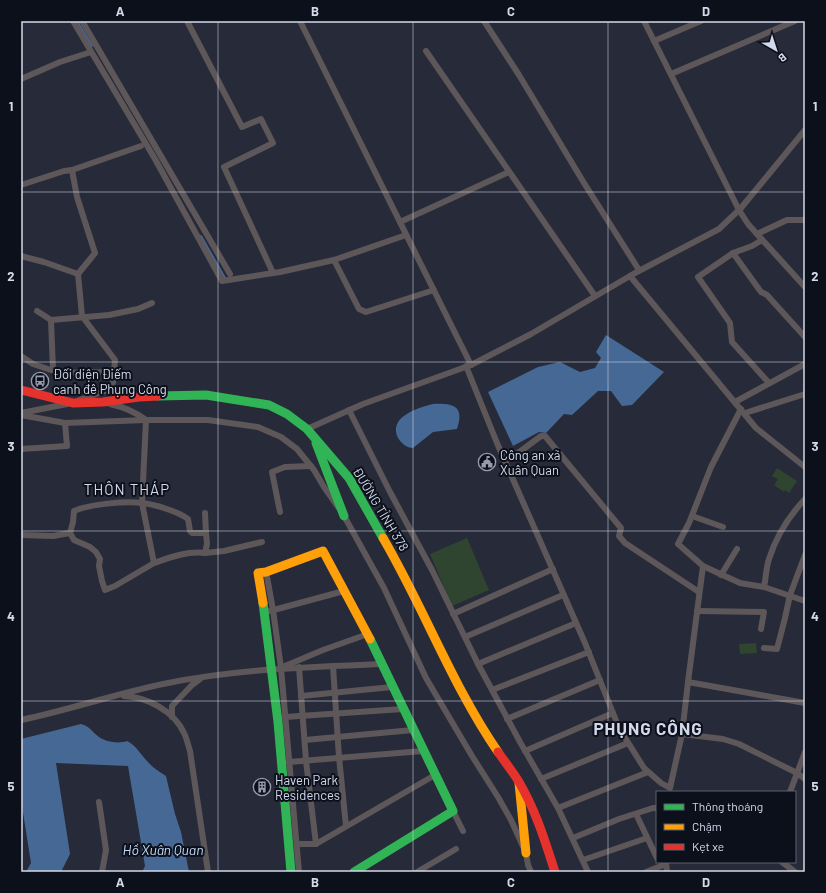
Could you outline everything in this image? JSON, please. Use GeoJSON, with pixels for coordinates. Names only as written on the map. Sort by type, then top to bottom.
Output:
{"type":"FeatureCollection","features":[{"type":"Feature","properties":{"kind":"main road","name":"ĐƯỜNG TỈNH 378"},"geometry":{"type":"LineString","coordinates":[[21,390],[73,403],[103,402],[139,397],[206,395],[269,405],[287,414],[307,429],[349,478],[398,563],[463,696],[482,730],[518,782],[541,828],[555,871]]}},
{"type":"Feature","properties":{"kind":"main road"},"geometry":{"type":"LineString","coordinates":[[314,437],[344,516]]}},
{"type":"Feature","properties":{"kind":"main road"},"geometry":{"type":"LineString","coordinates":[[291,872],[277,669],[269,612],[258,573],[323,551],[368,634],[392,687],[453,811],[354,872]]}},
{"type":"Feature","properties":{"kind":"main road"},"geometry":{"type":"LineString","coordinates":[[518,782],[525,833],[526,853]]}},
{"type":"Feature","properties":{"kind":"street"},"geometry":{"type":"LineString","coordinates":[[73,21],[155,160],[222,281],[273,273],[334,260],[406,235]]}},
{"type":"Feature","properties":{"kind":"street"},"geometry":{"type":"LineString","coordinates":[[82,21],[230,274]]}},
{"type":"Feature","properties":{"kind":"street"},"geometry":{"type":"LineString","coordinates":[[187,21],[242,127],[261,119],[273,143],[224,167],[273,273]]}},
{"type":"Feature","properties":{"kind":"street"},"geometry":{"type":"LineString","coordinates":[[300,21],[434,290],[468,366],[503,458],[589,652],[619,728],[644,768],[671,791],[682,734],[703,566]]}},
{"type":"Feature","properties":{"kind":"street"},"geometry":{"type":"LineString","coordinates":[[484,21],[639,270]]}},
{"type":"Feature","properties":{"kind":"street"},"geometry":{"type":"LineString","coordinates":[[644,21],[671,74],[680,96],[739,210],[762,240],[805,287]]}},
{"type":"Feature","properties":{"kind":"street"},"geometry":{"type":"LineString","coordinates":[[654,41],[701,21]]}},
{"type":"Feature","properties":{"kind":"street"},"geometry":{"type":"LineString","coordinates":[[671,74],[795,21]]}},
{"type":"Feature","properties":{"kind":"street"},"geometry":{"type":"LineString","coordinates":[[21,79],[60,62],[91,52]]}},
{"type":"Feature","properties":{"kind":"street"},"geometry":{"type":"LineString","coordinates":[[426,52],[595,296]]}},
{"type":"Feature","properties":{"kind":"street"},"geometry":{"type":"LineString","coordinates":[[307,429],[349,410],[468,366],[532,334],[639,270],[719,228],[739,210],[805,130]]}},
{"type":"Feature","properties":{"kind":"street"},"geometry":{"type":"LineString","coordinates":[[21,184],[72,170],[142,146]]}},
{"type":"Feature","properties":{"kind":"street"},"geometry":{"type":"LineString","coordinates":[[21,414],[73,403],[105,391],[113,382],[115,360],[82,316],[78,274],[95,253],[77,197],[72,170]]}},
{"type":"Feature","properties":{"kind":"street"},"geometry":{"type":"LineString","coordinates":[[400,222],[509,172]]}},
{"type":"Feature","properties":{"kind":"street"},"geometry":{"type":"LineString","coordinates":[[757,234],[787,220],[805,220]]}},
{"type":"Feature","properties":{"kind":"street"},"geometry":{"type":"LineString","coordinates":[[762,240],[752,246],[733,253],[698,277],[730,323],[732,342],[769,383]]}},
{"type":"Feature","properties":{"kind":"street"},"geometry":{"type":"LineString","coordinates":[[733,253],[761,292],[767,295],[805,337]]}},
{"type":"Feature","properties":{"kind":"street"},"geometry":{"type":"LineString","coordinates":[[21,256],[44,262],[78,274]]}},
{"type":"Feature","properties":{"kind":"street"},"geometry":{"type":"LineString","coordinates":[[334,260],[358,309],[366,312],[434,290]]}},
{"type":"Feature","properties":{"kind":"street"},"geometry":{"type":"LineString","coordinates":[[630,276],[756,428],[805,467]]}},
{"type":"Feature","properties":{"kind":"street"},"geometry":{"type":"LineString","coordinates":[[37,311],[51,320],[82,316],[109,315],[138,309],[152,303]]}},
{"type":"Feature","properties":{"kind":"street"},"geometry":{"type":"LineString","coordinates":[[51,320],[53,370]]}},
{"type":"Feature","properties":{"kind":"street"},"geometry":{"type":"LineString","coordinates":[[21,356],[33,364],[60,373],[114,372]]}},
{"type":"Feature","properties":{"kind":"street"},"geometry":{"type":"LineString","coordinates":[[735,402],[805,364]]}},
{"type":"Feature","properties":{"kind":"street"},"geometry":{"type":"LineString","coordinates":[[805,394],[743,411],[711,467],[692,516],[678,544],[703,566],[721,575],[740,583],[764,587],[805,601]]}},
{"type":"Feature","properties":{"kind":"street"},"geometry":{"type":"LineString","coordinates":[[103,402],[124,407],[136,412],[146,420]]}},
{"type":"Feature","properties":{"kind":"street"},"geometry":{"type":"LineString","coordinates":[[349,410],[390,492],[432,570],[478,664],[507,719],[558,808],[588,872]]}},
{"type":"Feature","properties":{"kind":"street"},"geometry":{"type":"LineString","coordinates":[[21,414],[65,423],[146,420],[208,420],[258,427],[281,437],[296,449],[311,466],[344,516],[384,588],[426,678],[498,797],[526,853],[531,872]]}},
{"type":"Feature","properties":{"kind":"street"},"geometry":{"type":"LineString","coordinates":[[146,420],[142,502],[154,563]]}},
{"type":"Feature","properties":{"kind":"street"},"geometry":{"type":"LineString","coordinates":[[21,449],[67,446],[65,423]]}},
{"type":"Feature","properties":{"kind":"street"},"geometry":{"type":"LineString","coordinates":[[503,458],[514,456],[541,436],[545,436],[621,528],[619,536],[625,543],[699,592]]}},
{"type":"Feature","properties":{"kind":"street"},"geometry":{"type":"LineString","coordinates":[[280,512],[272,472],[285,467],[311,466]]}},
{"type":"Feature","properties":{"kind":"street"},"geometry":{"type":"LineString","coordinates":[[764,587],[768,561],[780,533],[798,506],[805,499]]}},
{"type":"Feature","properties":{"kind":"street"},"geometry":{"type":"LineString","coordinates":[[206,533],[190,532],[188,519],[179,513],[142,502],[82,507],[74,511],[70,533],[74,540],[90,547],[96,552],[100,559],[100,573],[105,590],[115,586],[154,563],[174,556],[194,552],[218,552],[262,542]]}},
{"type":"Feature","properties":{"kind":"street"},"geometry":{"type":"LineString","coordinates":[[205,513],[207,544],[205,553]]}},
{"type":"Feature","properties":{"kind":"street"},"geometry":{"type":"LineString","coordinates":[[692,516],[723,527]]}},
{"type":"Feature","properties":{"kind":"street"},"geometry":{"type":"LineString","coordinates":[[21,536],[53,536],[70,533]]}},
{"type":"Feature","properties":{"kind":"street"},"geometry":{"type":"LineString","coordinates":[[721,575],[737,549]]}},
{"type":"Feature","properties":{"kind":"street"},"geometry":{"type":"LineString","coordinates":[[764,648],[777,649],[790,595],[805,555]]}},
{"type":"Feature","properties":{"kind":"street"},"geometry":{"type":"LineString","coordinates":[[453,614],[553,569]]}},
{"type":"Feature","properties":{"kind":"street"},"geometry":{"type":"LineString","coordinates":[[269,612],[344,591]]}},
{"type":"Feature","properties":{"kind":"street"},"geometry":{"type":"LineString","coordinates":[[465,637],[563,595]]}},
{"type":"Feature","properties":{"kind":"street"},"geometry":{"type":"LineString","coordinates":[[697,611],[764,612],[761,629]]}},
{"type":"Feature","properties":{"kind":"street"},"geometry":{"type":"LineString","coordinates":[[478,664],[576,623]]}},
{"type":"Feature","properties":{"kind":"street"},"geometry":{"type":"LineString","coordinates":[[277,669],[368,634]]}},
{"type":"Feature","properties":{"kind":"street"},"geometry":{"type":"LineString","coordinates":[[492,690],[589,652]]}},
{"type":"Feature","properties":{"kind":"street"},"geometry":{"type":"LineString","coordinates":[[21,720],[163,684],[277,669],[381,664]]}},
{"type":"Feature","properties":{"kind":"street"},"geometry":{"type":"LineString","coordinates":[[333,666],[339,757],[346,826]]}},
{"type":"Feature","properties":{"kind":"street"},"geometry":{"type":"LineString","coordinates":[[299,667],[306,761],[316,844]]}},
{"type":"Feature","properties":{"kind":"street"},"geometry":{"type":"LineString","coordinates":[[277,669],[285,718],[299,872]]}},
{"type":"Feature","properties":{"kind":"street"},"geometry":{"type":"LineString","coordinates":[[172,717],[172,706],[192,685],[203,678]]}},
{"type":"Feature","properties":{"kind":"street"},"geometry":{"type":"LineString","coordinates":[[507,719],[600,680]]}},
{"type":"Feature","properties":{"kind":"street"},"geometry":{"type":"LineString","coordinates":[[688,682],[805,703]]}},
{"type":"Feature","properties":{"kind":"street"},"geometry":{"type":"LineString","coordinates":[[301,696],[392,687]]}},
{"type":"Feature","properties":{"kind":"street"},"geometry":{"type":"LineString","coordinates":[[114,696],[135,697],[154,704],[172,717],[184,733],[190,751],[208,872]]}},
{"type":"Feature","properties":{"kind":"street"},"geometry":{"type":"LineString","coordinates":[[285,718],[403,709]]}},
{"type":"Feature","properties":{"kind":"street"},"geometry":{"type":"LineString","coordinates":[[525,751],[614,713]]}},
{"type":"Feature","properties":{"kind":"street"},"geometry":{"type":"LineString","coordinates":[[305,740],[413,730]]}},
{"type":"Feature","properties":{"kind":"street"},"geometry":{"type":"LineString","coordinates":[[682,734],[723,739],[739,744],[805,779]]}},
{"type":"Feature","properties":{"kind":"street"},"geometry":{"type":"LineString","coordinates":[[541,779],[628,743]]}},
{"type":"Feature","properties":{"kind":"street"},"geometry":{"type":"LineString","coordinates":[[289,762],[423,751]]}},
{"type":"Feature","properties":{"kind":"street"},"geometry":{"type":"LineString","coordinates":[[790,791],[805,752]]}},
{"type":"Feature","properties":{"kind":"street"},"geometry":{"type":"LineString","coordinates":[[558,808],[648,772]]}},
{"type":"Feature","properties":{"kind":"street"},"geometry":{"type":"LineString","coordinates":[[297,844],[316,844],[435,774]]}},
{"type":"Feature","properties":{"kind":"street"},"geometry":{"type":"LineString","coordinates":[[99,802],[106,850],[102,872]]}},
{"type":"Feature","properties":{"kind":"street"},"geometry":{"type":"LineString","coordinates":[[573,838],[619,820],[656,808]]}},
{"type":"Feature","properties":{"kind":"street"},"geometry":{"type":"LineString","coordinates":[[453,811],[463,831]]}},
{"type":"Feature","properties":{"kind":"street"},"geometry":{"type":"LineString","coordinates":[[636,814],[656,856]]}},
{"type":"Feature","properties":{"kind":"street"},"geometry":{"type":"LineString","coordinates":[[583,860],[647,838]]}},
{"type":"Feature","properties":{"kind":"street"},"geometry":{"type":"LineString","coordinates":[[417,872],[456,849]]}},
{"type":"Feature","properties":{"kind":"street"},"geometry":{"type":"LineString","coordinates":[[783,863],[795,872]]}},
{"type":"Feature","properties":{"kind":"street"},"geometry":{"type":"LineString","coordinates":[[646,872],[663,864],[666,872]]}},
{"type":"Feature","properties":{"kind":"green space"},"geometry":{"type":"Polygon","coordinates":[[[777,468],[797,481],[789,493],[785,490],[784,492],[774,485],[778,479],[772,476],[777,468]]]}},
{"type":"Feature","properties":{"kind":"green space"},"geometry":{"type":"Polygon","coordinates":[[[467,538],[489,590],[452,606],[430,554],[467,538]]]}},
{"type":"Feature","properties":{"kind":"green space"},"geometry":{"type":"Polygon","coordinates":[[[756,643],[757,653],[740,654],[739,644],[756,643]]]}},
{"type":"Feature","properties":{"kind":"water"},"geometry":{"type":"Polygon","coordinates":[[[606,335],[664,372],[632,405],[622,406],[611,391],[598,391],[572,415],[564,414],[546,433],[539,432],[513,446],[488,392],[538,367],[560,362],[580,372],[595,368],[601,358],[596,352],[606,335]]]}},
{"type":"Feature","properties":{"kind":"water"},"geometry":{"type":"Polygon","coordinates":[[[433,404],[446,404],[456,408],[459,415],[457,429],[433,432],[413,448],[404,445],[398,438],[396,431],[397,424],[400,419],[412,411],[433,404]]]}},
{"type":"Feature","properties":{"kind":"water","name":"Hồ Xuân Quan"},"geometry":{"type":"Polygon","coordinates":[[[81,724],[87,726],[99,737],[105,740],[116,742],[127,741],[136,748],[152,766],[166,776],[181,832],[189,872],[142,872],[145,866],[128,766],[56,763],[70,854],[61,872],[26,872],[31,863],[21,800],[21,739],[81,724]]]}},
{"type":"Feature","properties":{"kind":"waterway"},"geometry":{"type":"LineString","coordinates":[[77,21],[92,46]]}},
{"type":"Feature","properties":{"kind":"waterway"},"geometry":{"type":"LineString","coordinates":[[201,236],[225,278]]}},
{"type":"Feature","properties":{"kind":"traffic: fast"},"geometry":{"type":"LineString","coordinates":[[158,396],[206,395],[269,405],[287,414],[307,429],[349,478],[383,538]]}},
{"type":"Feature","properties":{"kind":"traffic: fast"},"geometry":{"type":"LineString","coordinates":[[316,443],[344,516]]}},
{"type":"Feature","properties":{"kind":"traffic: fast"},"geometry":{"type":"LineString","coordinates":[[263,603],[278,722],[291,872]]}},
{"type":"Feature","properties":{"kind":"traffic: fast"},"geometry":{"type":"LineString","coordinates":[[354,872],[453,811],[370,639]]}},
{"type":"Feature","properties":{"kind":"traffic: slow"},"geometry":{"type":"LineString","coordinates":[[383,538],[466,700],[498,752]]}},
{"type":"Feature","properties":{"kind":"traffic: slow"},"geometry":{"type":"LineString","coordinates":[[263,603],[258,573],[266,572],[323,551],[370,639]]}},
{"type":"Feature","properties":{"kind":"traffic: slow"},"geometry":{"type":"LineString","coordinates":[[519,783],[526,853]]}},
{"type":"Feature","properties":{"kind":"traffic: jam"},"geometry":{"type":"LineString","coordinates":[[21,390],[73,403],[103,402],[158,396]]}},
{"type":"Feature","properties":{"kind":"traffic: jam"},"geometry":{"type":"LineString","coordinates":[[498,752],[517,778],[525,793],[540,826],[555,872]]}},
{"type":"Feature","properties":{"kind":"place","name":"Đối diện Điếm canh đê Phụng Công"},"geometry":{"type":"Point","coordinates":[40,381]}},
{"type":"Feature","properties":{"kind":"place","name":"Công an xã Xuân Quan"},"geometry":{"type":"Point","coordinates":[487,462]}},
{"type":"Feature","properties":{"kind":"place","name":"Haven Park Residences"},"geometry":{"type":"Point","coordinates":[262,787]}},
{"type":"Feature","properties":{"kind":"district","name":"THÔN THÁP"},"geometry":{"type":"Point","coordinates":[127,490]}},
{"type":"Feature","properties":{"kind":"district","name":"PHỤNG CÔNG"},"geometry":{"type":"Point","coordinates":[648,729]}}]}
